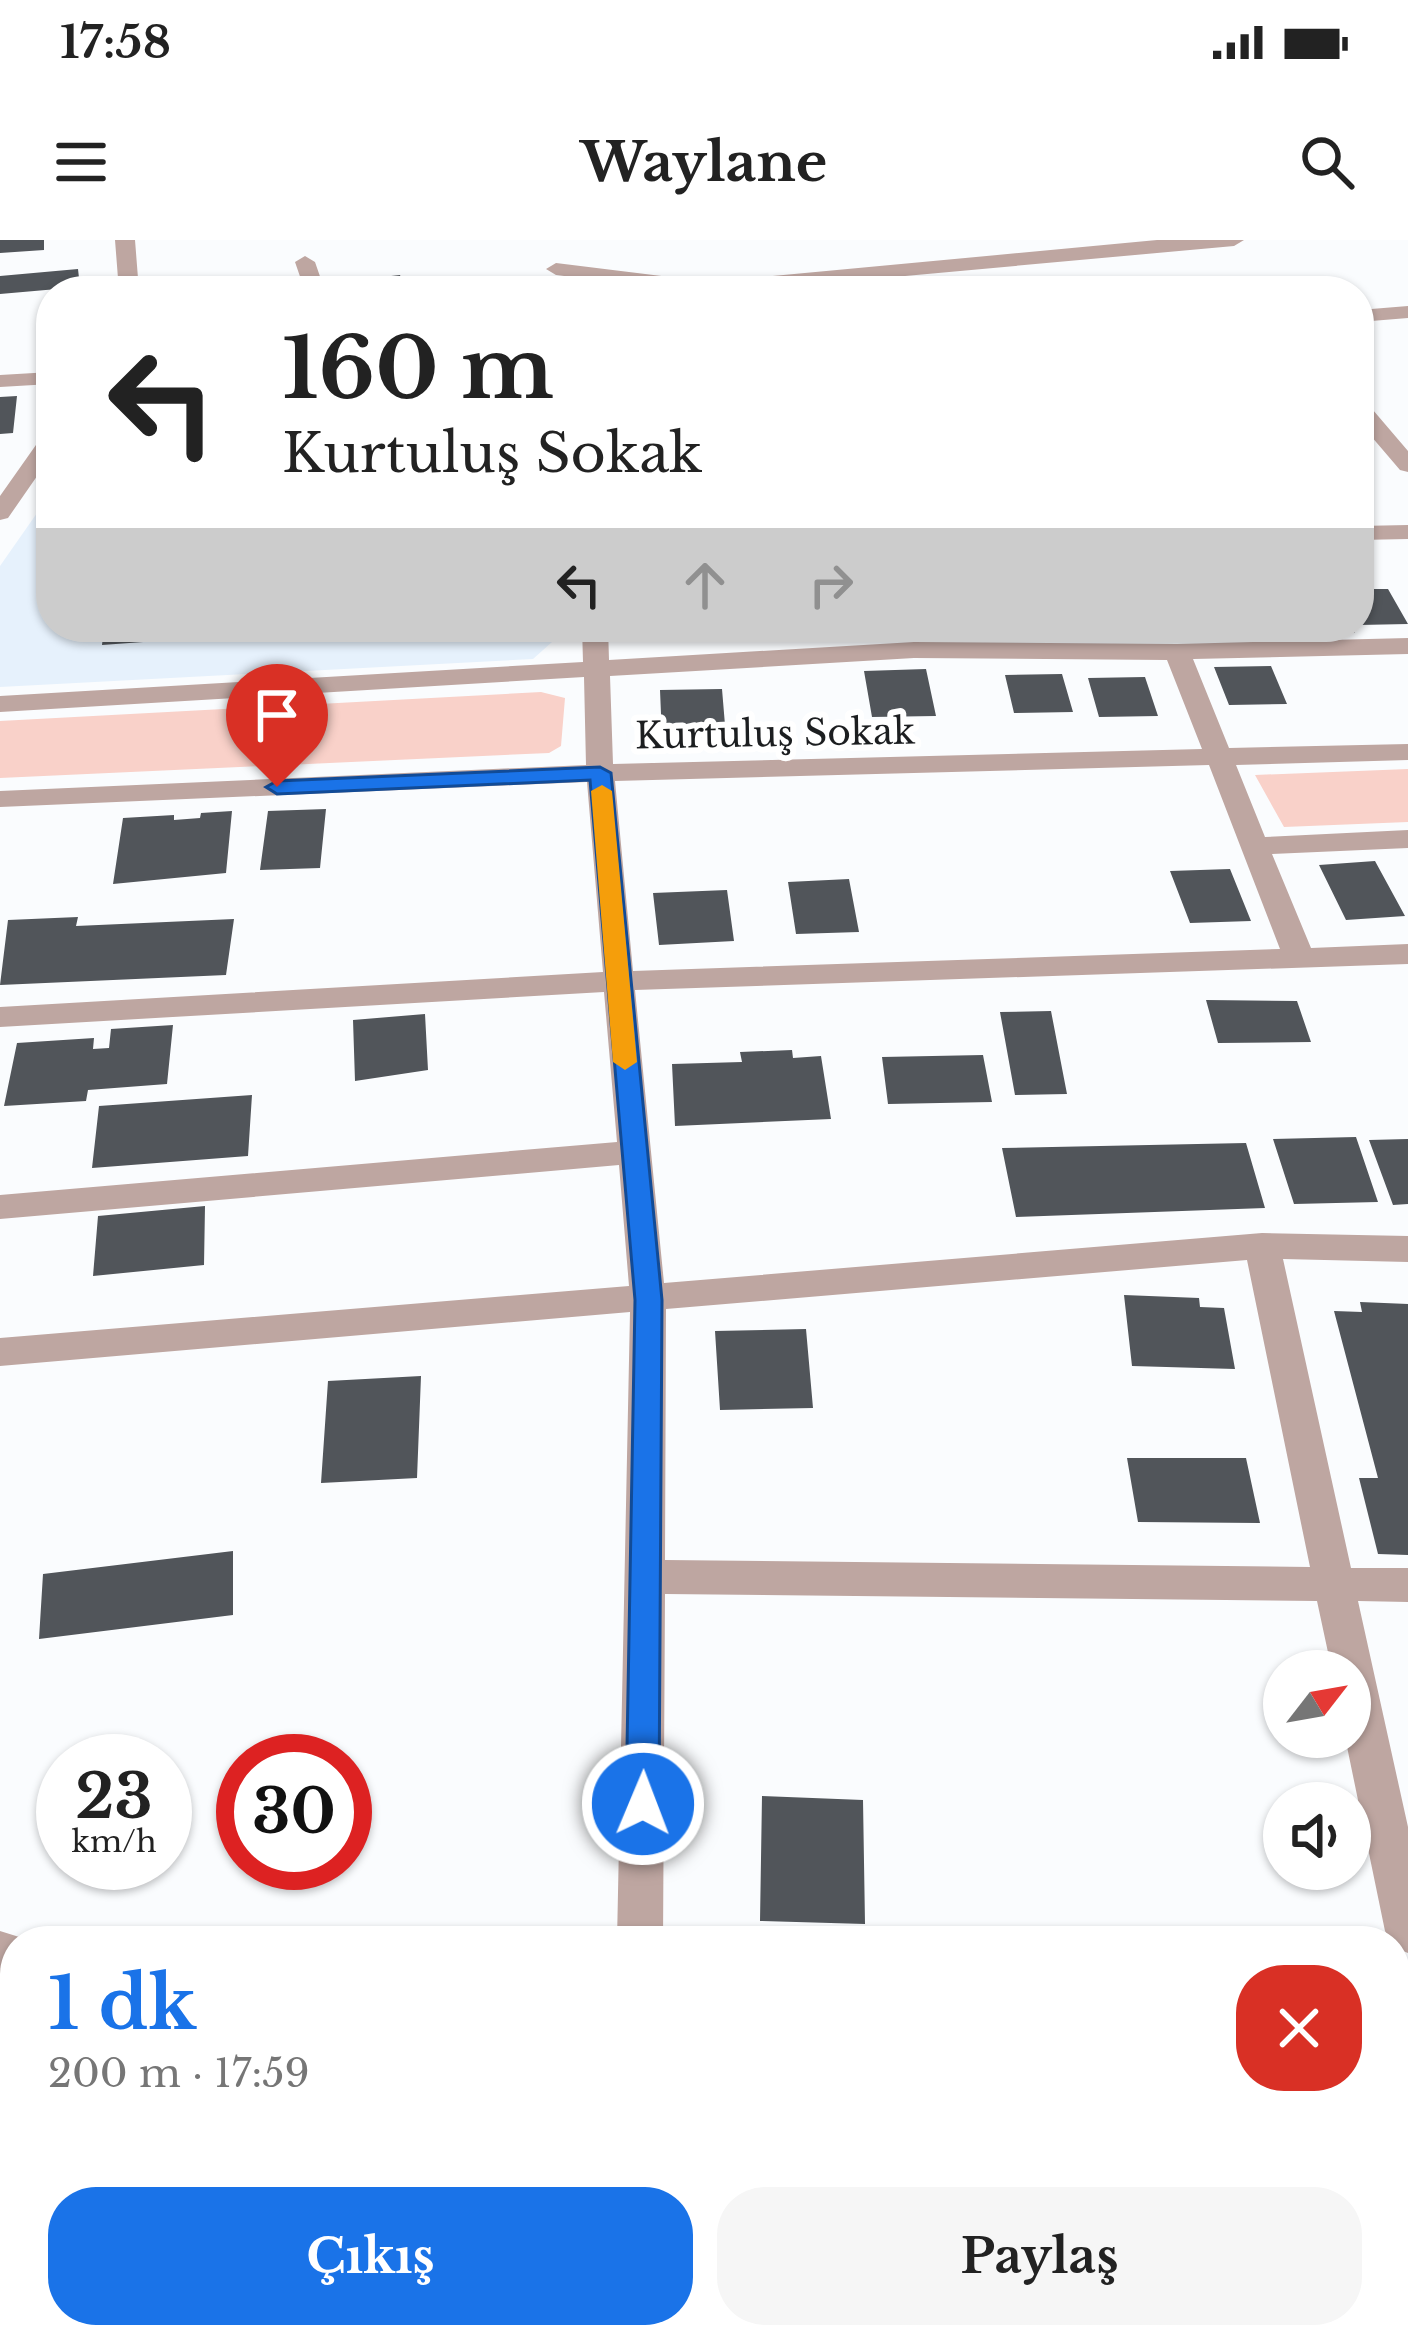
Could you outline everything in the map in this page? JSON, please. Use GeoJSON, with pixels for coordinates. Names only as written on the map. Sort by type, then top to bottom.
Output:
{"type":"FeatureCollection","features":[{"type":"Feature","properties":{"kind":"street"},"geometry":{"type":"LineString","coordinates":[[125,240],[129,276]]}},
{"type":"Feature","properties":{"kind":"street"},"geometry":{"type":"LineString","coordinates":[[990,240],[1008,257]]}},
{"type":"Feature","properties":{"kind":"street"},"geometry":{"type":"LineString","coordinates":[[825,276],[1140,243],[1234,240]]}},
{"type":"Feature","properties":{"kind":"street"},"geometry":{"type":"LineString","coordinates":[[305,262],[310,276]]}},
{"type":"Feature","properties":{"kind":"street"},"geometry":{"type":"LineString","coordinates":[[558,273],[588,276]]}},
{"type":"Feature","properties":{"kind":"street"},"geometry":{"type":"LineString","coordinates":[[1374,315],[1408,312]]}},
{"type":"Feature","properties":{"kind":"street"},"geometry":{"type":"LineString","coordinates":[[0,381],[36,379]]}},
{"type":"Feature","properties":{"kind":"street"},"geometry":{"type":"LineString","coordinates":[[1374,425],[1408,465]]}},
{"type":"Feature","properties":{"kind":"street"},"geometry":{"type":"LineString","coordinates":[[0,513],[36,461]]}},
{"type":"Feature","properties":{"kind":"street"},"geometry":{"type":"LineString","coordinates":[[1374,533],[1408,532]]}},
{"type":"Feature","properties":{"kind":"street"},"geometry":{"type":"LineString","coordinates":[[595,642],[600,773],[648,1300],[640,1926]]}},
{"type":"Feature","properties":{"kind":"street"},"geometry":{"type":"LineString","coordinates":[[0,704],[594,670],[871,642]]}},
{"type":"Feature","properties":{"kind":"street"},"geometry":{"type":"LineString","coordinates":[[987,642],[1177,652],[1408,646]]}},
{"type":"Feature","properties":{"kind":"street"},"geometry":{"type":"LineString","coordinates":[[1177,652],[1299,957]]}},
{"type":"Feature","properties":{"kind":"street","name":"Kurtuluş Sokak"},"geometry":{"type":"LineString","coordinates":[[0,799],[600,773],[1408,752]]}},
{"type":"Feature","properties":{"kind":"street"},"geometry":{"type":"LineString","coordinates":[[1256,846],[1408,839]]}},
{"type":"Feature","properties":{"kind":"street"},"geometry":{"type":"LineString","coordinates":[[0,1017],[617,981],[1408,954]]}},
{"type":"Feature","properties":{"kind":"street"},"geometry":{"type":"LineString","coordinates":[[0,1207],[633,1152]]}},
{"type":"Feature","properties":{"kind":"street"},"geometry":{"type":"LineString","coordinates":[[1262,1246],[1407,1926]]}},
{"type":"Feature","properties":{"kind":"street"},"geometry":{"type":"LineString","coordinates":[[0,1352],[1262,1246],[1408,1249]]}},
{"type":"Feature","properties":{"kind":"street"},"geometry":{"type":"LineString","coordinates":[[647,1577],[1408,1585]]}},
{"type":"Feature","properties":{"kind":"shaded area"},"geometry":{"type":"Polygon","coordinates":[[[36,514],[36,642],[552,642],[533,659],[0,687],[0,566],[36,514]]]}},
{"type":"Feature","properties":{"kind":"shaded area"},"geometry":{"type":"Polygon","coordinates":[[[541,692],[565,698],[561,746],[549,753],[0,778],[0,721],[541,692]]]}},
{"type":"Feature","properties":{"kind":"shaded area"},"geometry":{"type":"Polygon","coordinates":[[[1408,769],[1408,822],[1284,827],[1255,775],[1408,769]]]}},
{"type":"Feature","properties":{"kind":"building"},"geometry":{"type":"Polygon","coordinates":[[[0,240],[44,240],[44,250],[0,253],[0,240]]]}},
{"type":"Feature","properties":{"kind":"building"},"geometry":{"type":"Polygon","coordinates":[[[78,269],[79,276],[36,276],[36,291],[0,294],[0,276],[78,269]]]}},
{"type":"Feature","properties":{"kind":"building"},"geometry":{"type":"Polygon","coordinates":[[[17,396],[13,433],[0,434],[0,397],[17,396]]]}},
{"type":"Feature","properties":{"kind":"building"},"geometry":{"type":"Polygon","coordinates":[[[1374,589],[1388,589],[1408,624],[1374,625],[1374,589]]]}},
{"type":"Feature","properties":{"kind":"building"},"geometry":{"type":"Polygon","coordinates":[[[1271,666],[1287,704],[1229,705],[1214,667],[1271,666]]]}},
{"type":"Feature","properties":{"kind":"building"},"geometry":{"type":"Polygon","coordinates":[[[926,669],[936,716],[872,717],[864,671],[926,669]]]}},
{"type":"Feature","properties":{"kind":"building"},"geometry":{"type":"Polygon","coordinates":[[[1062,674],[1073,712],[1014,713],[1005,675],[1062,674]]]}},
{"type":"Feature","properties":{"kind":"building"},"geometry":{"type":"Polygon","coordinates":[[[1145,677],[1158,716],[1099,717],[1088,678],[1145,677]]]}},
{"type":"Feature","properties":{"kind":"building"},"geometry":{"type":"Polygon","coordinates":[[[722,689],[726,737],[662,738],[660,690],[722,689]]]}},
{"type":"Feature","properties":{"kind":"building"},"geometry":{"type":"Polygon","coordinates":[[[326,809],[320,868],[260,870],[268,811],[326,809]]]}},
{"type":"Feature","properties":{"kind":"building"},"geometry":{"type":"Polygon","coordinates":[[[232,811],[226,873],[113,884],[123,818],[174,815],[174,820],[232,811]]]}},
{"type":"Feature","properties":{"kind":"building"},"geometry":{"type":"Polygon","coordinates":[[[1375,861],[1405,916],[1346,920],[1319,865],[1375,861]]]}},
{"type":"Feature","properties":{"kind":"building"},"geometry":{"type":"Polygon","coordinates":[[[1230,869],[1251,921],[1190,923],[1170,871],[1230,869]]]}},
{"type":"Feature","properties":{"kind":"building"},"geometry":{"type":"Polygon","coordinates":[[[849,879],[859,932],[796,934],[788,882],[849,879]]]}},
{"type":"Feature","properties":{"kind":"building"},"geometry":{"type":"Polygon","coordinates":[[[727,890],[734,941],[659,945],[653,893],[727,890]]]}},
{"type":"Feature","properties":{"kind":"building"},"geometry":{"type":"Polygon","coordinates":[[[78,917],[76,926],[234,919],[226,975],[0,985],[8,920],[78,917]]]}},
{"type":"Feature","properties":{"kind":"building"},"geometry":{"type":"Polygon","coordinates":[[[1206,1000],[1297,1001],[1311,1042],[1218,1043],[1206,1000]]]}},
{"type":"Feature","properties":{"kind":"building"},"geometry":{"type":"Polygon","coordinates":[[[1051,1011],[1067,1094],[1015,1095],[1000,1012],[1051,1011]]]}},
{"type":"Feature","properties":{"kind":"building"},"geometry":{"type":"Polygon","coordinates":[[[425,1014],[428,1070],[355,1081],[353,1020],[425,1014]]]}},
{"type":"Feature","properties":{"kind":"building"},"geometry":{"type":"Polygon","coordinates":[[[173,1025],[167,1084],[88,1090],[86,1101],[4,1106],[17,1043],[94,1038],[93,1049],[109,1048],[111,1029],[173,1025]]]}},
{"type":"Feature","properties":{"kind":"building"},"geometry":{"type":"Polygon","coordinates":[[[792,1050],[793,1058],[821,1056],[831,1119],[675,1126],[672,1064],[742,1062],[740,1052],[792,1050]]]}},
{"type":"Feature","properties":{"kind":"building"},"geometry":{"type":"Polygon","coordinates":[[[983,1055],[992,1102],[888,1104],[882,1057],[983,1055]]]}},
{"type":"Feature","properties":{"kind":"building"},"geometry":{"type":"Polygon","coordinates":[[[252,1095],[248,1156],[92,1168],[99,1106],[252,1095]]]}},
{"type":"Feature","properties":{"kind":"building"},"geometry":{"type":"Polygon","coordinates":[[[1356,1137],[1378,1202],[1294,1204],[1273,1139],[1356,1137]]]}},
{"type":"Feature","properties":{"kind":"building"},"geometry":{"type":"Polygon","coordinates":[[[1408,1139],[1408,1204],[1393,1205],[1369,1140],[1408,1139]]]}},
{"type":"Feature","properties":{"kind":"building"},"geometry":{"type":"Polygon","coordinates":[[[1246,1143],[1265,1208],[1016,1217],[1002,1148],[1246,1143]]]}},
{"type":"Feature","properties":{"kind":"building"},"geometry":{"type":"Polygon","coordinates":[[[205,1206],[204,1265],[93,1276],[98,1216],[205,1206]]]}},
{"type":"Feature","properties":{"kind":"building"},"geometry":{"type":"Polygon","coordinates":[[[1124,1295],[1199,1298],[1200,1307],[1224,1308],[1235,1369],[1132,1366],[1124,1295]]]}},
{"type":"Feature","properties":{"kind":"building"},"geometry":{"type":"Polygon","coordinates":[[[1360,1302],[1408,1304],[1408,1555],[1378,1554],[1359,1478],[1378,1478],[1334,1311],[1362,1312],[1360,1302]]]}},
{"type":"Feature","properties":{"kind":"building"},"geometry":{"type":"Polygon","coordinates":[[[806,1329],[813,1408],[720,1410],[715,1331],[806,1329]]]}},
{"type":"Feature","properties":{"kind":"building"},"geometry":{"type":"Polygon","coordinates":[[[421,1376],[417,1478],[321,1483],[328,1381],[421,1376]]]}},
{"type":"Feature","properties":{"kind":"building"},"geometry":{"type":"Polygon","coordinates":[[[1127,1458],[1246,1458],[1260,1523],[1138,1522],[1127,1458]]]}},
{"type":"Feature","properties":{"kind":"building"},"geometry":{"type":"Polygon","coordinates":[[[233,1551],[233,1615],[39,1639],[43,1574],[233,1551]]]}},
{"type":"Feature","properties":{"kind":"building"},"geometry":{"type":"Polygon","coordinates":[[[762,1796],[863,1800],[865,1924],[760,1921],[762,1796]]]}},
{"type":"Feature","properties":{"kind":"slow traffic"},"geometry":{"type":"LineString","coordinates":[[602,791],[625,1062]]}},
{"type":"Feature","properties":{"kind":"route"},"geometry":{"type":"LineString","coordinates":[[277,787],[600,773],[648,1300],[643,1804]]}}]}
